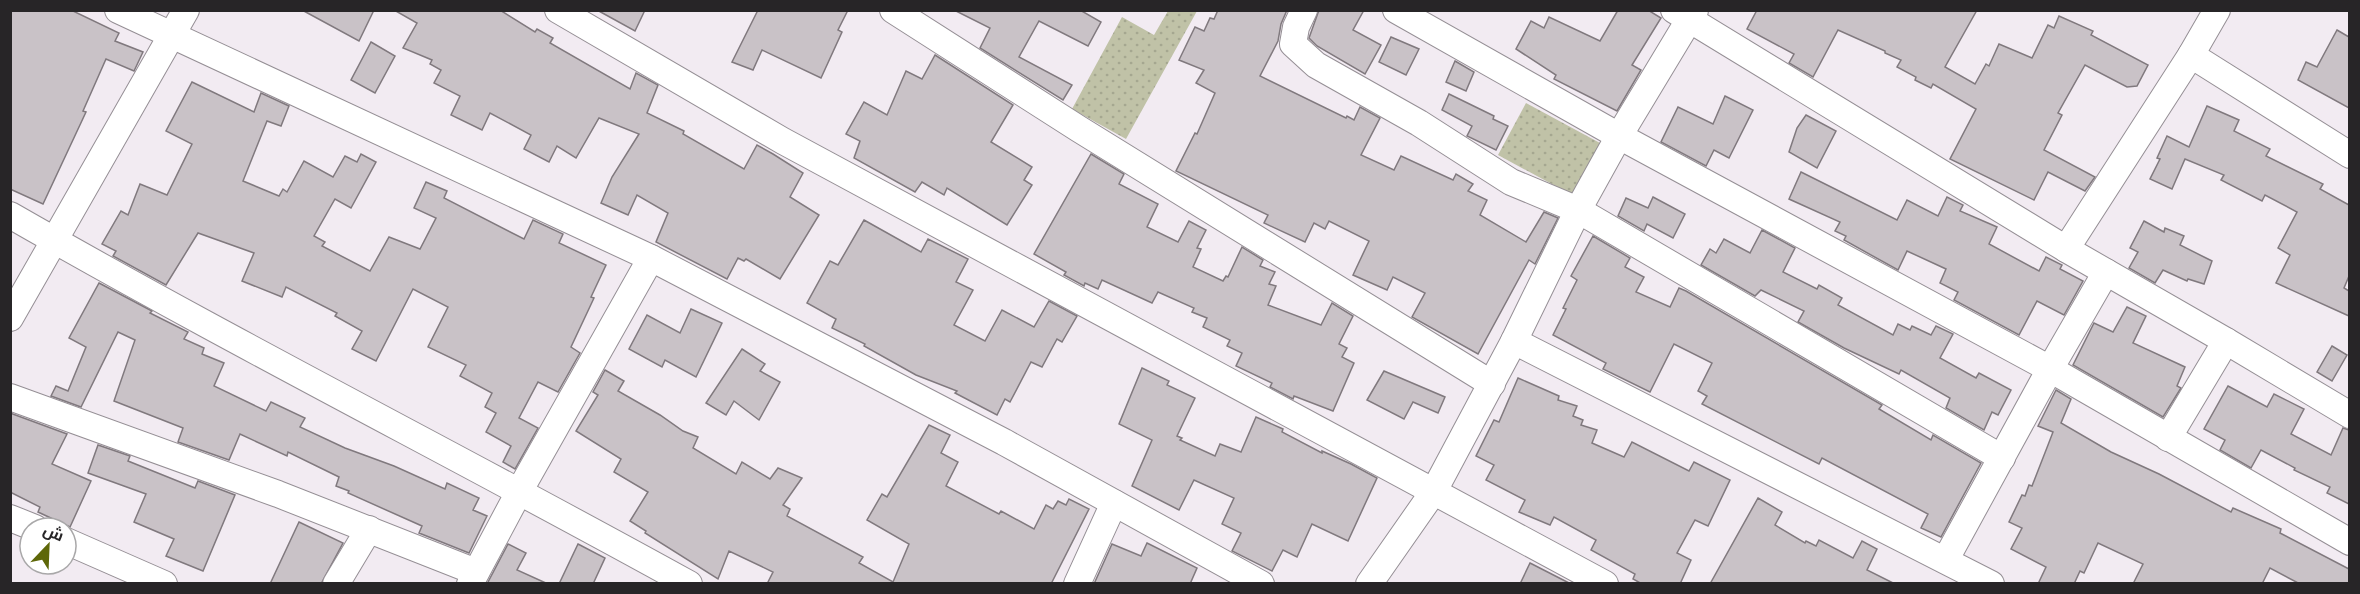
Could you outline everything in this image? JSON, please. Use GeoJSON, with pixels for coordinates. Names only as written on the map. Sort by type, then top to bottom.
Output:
{"type":"FeatureCollection","features":[{"type":"Feature","properties":{"kind":"street"},"geometry":{"type":"LineString","coordinates":[[118,10],[651,258],[993,437],[1261,584]]}},
{"type":"Feature","properties":{"kind":"street"},"geometry":{"type":"LineString","coordinates":[[10,318],[186,10]]}},
{"type":"Feature","properties":{"kind":"street"},"geometry":{"type":"LineString","coordinates":[[558,10],[783,141],[1605,584]]}},
{"type":"Feature","properties":{"kind":"street"},"geometry":{"type":"LineString","coordinates":[[893,10],[1079,129],[1492,384]]}},
{"type":"Feature","properties":{"kind":"street"},"geometry":{"type":"LineString","coordinates":[[1304,10],[1296,27],[1293,44],[1316,65],[1419,123],[1511,182],[1578,210],[2001,458]]}},
{"type":"Feature","properties":{"kind":"street"},"geometry":{"type":"LineString","coordinates":[[1396,10],[1619,136],[2050,369],[2349,542]]}},
{"type":"Feature","properties":{"kind":"street"},"geometry":{"type":"LineString","coordinates":[[2066,249],[2191,55],[2217,10]]}},
{"type":"Feature","properties":{"kind":"street"},"geometry":{"type":"LineString","coordinates":[[1369,584],[1434,491],[1492,384],[1578,210],[1686,14],[2066,249],[2349,415]]}},
{"type":"Feature","properties":{"kind":"street"},"geometry":{"type":"LineString","coordinates":[[2191,55],[2349,155]]}},
{"type":"Feature","properties":{"kind":"street"},"geometry":{"type":"LineString","coordinates":[[10,214],[126,280],[520,490],[689,584]]}},
{"type":"Feature","properties":{"kind":"street"},"geometry":{"type":"LineString","coordinates":[[10,397],[369,529],[473,578],[651,258]]}},
{"type":"Feature","properties":{"kind":"street"},"geometry":{"type":"LineString","coordinates":[[1946,560],[2050,369],[2106,272]]}},
{"type":"Feature","properties":{"kind":"street"},"geometry":{"type":"LineString","coordinates":[[1514,341],[1991,584]]}},
{"type":"Feature","properties":{"kind":"street"},"geometry":{"type":"LineString","coordinates":[[2168,438],[2226,341]]}},
{"type":"Feature","properties":{"kind":"street"},"geometry":{"type":"LineString","coordinates":[[1077,584],[1114,503]]}},
{"type":"Feature","properties":{"kind":"street"},"geometry":{"type":"LineString","coordinates":[[336,584],[369,529]]}},
{"type":"Feature","properties":{"kind":"street"},"geometry":{"type":"LineString","coordinates":[[78,546],[164,584]]}},
{"type":"Feature","properties":{"kind":"green space"},"geometry":{"type":"Polygon","coordinates":[[[1168,11],[1197,11],[1126,139],[1072,109],[1122,17],[1154,35],[1168,11]]]}},
{"type":"Feature","properties":{"kind":"green space"},"geometry":{"type":"Polygon","coordinates":[[[1526,103],[1600,143],[1572,195],[1498,155],[1526,103]]]}},
{"type":"Feature","properties":{"kind":"building"},"geometry":{"type":"Polygon","coordinates":[[[10,10],[71,10],[119,33],[115,41],[143,52],[134,71],[106,59],[83,111],[86,112],[43,204],[10,189],[10,10]]]}},
{"type":"Feature","properties":{"kind":"building"},"geometry":{"type":"Polygon","coordinates":[[[302,10],[374,10],[359,41],[302,10]]]}},
{"type":"Feature","properties":{"kind":"building"},"geometry":{"type":"Polygon","coordinates":[[[394,10],[500,10],[535,32],[537,29],[553,38],[550,43],[630,89],[636,73],[658,85],[647,113],[684,131],[683,134],[744,169],[757,145],[773,154],[803,173],[790,197],[819,215],[780,279],[746,259],[744,261],[738,258],[727,279],[656,242],[668,213],[637,195],[628,215],[601,203],[612,177],[639,134],[599,118],[576,158],[557,146],[549,162],[524,149],[531,135],[490,113],[482,130],[451,115],[460,96],[434,83],[441,70],[430,64],[432,60],[403,48],[417,23],[394,10]]]}},
{"type":"Feature","properties":{"kind":"building"},"geometry":{"type":"Polygon","coordinates":[[[597,10],[645,10],[635,31],[597,10]]]}},
{"type":"Feature","properties":{"kind":"building"},"geometry":{"type":"Polygon","coordinates":[[[758,10],[848,10],[838,30],[842,32],[821,78],[762,50],[753,70],[732,62],[758,10]]]}},
{"type":"Feature","properties":{"kind":"building"},"geometry":{"type":"Polygon","coordinates":[[[954,10],[1080,10],[1101,22],[1088,46],[1039,21],[1019,57],[1072,85],[1063,100],[980,48],[990,28],[954,10]]]}},
{"type":"Feature","properties":{"kind":"building"},"geometry":{"type":"Polygon","coordinates":[[[1218,10],[1287,10],[1281,24],[1278,41],[1260,76],[1346,118],[1347,116],[1354,120],[1360,107],[1380,118],[1361,155],[1394,170],[1401,156],[1453,180],[1456,174],[1473,184],[1468,191],[1487,200],[1480,215],[1526,242],[1544,212],[1558,218],[1535,264],[1529,260],[1478,354],[1412,317],[1425,293],[1393,277],[1387,290],[1353,275],[1369,241],[1329,221],[1325,229],[1314,223],[1305,242],[1264,223],[1268,215],[1176,171],[1195,133],[1197,134],[1215,93],[1196,83],[1204,70],[1179,60],[1195,27],[1204,31],[1210,18],[1214,19],[1218,10]]]}},
{"type":"Feature","properties":{"kind":"building"},"geometry":{"type":"Polygon","coordinates":[[[1319,10],[1364,10],[1353,30],[1381,45],[1365,74],[1317,46],[1309,38],[1319,10]]]}},
{"type":"Feature","properties":{"kind":"building"},"geometry":{"type":"Polygon","coordinates":[[[1618,10],[1648,10],[1661,18],[1632,65],[1641,70],[1617,111],[1554,79],[1556,75],[1516,49],[1531,21],[1544,28],[1549,17],[1600,41],[1618,10]]]}},
{"type":"Feature","properties":{"kind":"building"},"geometry":{"type":"Polygon","coordinates":[[[1757,10],[1977,10],[1945,67],[1975,84],[1986,64],[1989,66],[1999,44],[2032,58],[2048,25],[2054,28],[2059,16],[2093,31],[2091,35],[2148,65],[2137,86],[2127,87],[2085,65],[2058,113],[2062,115],[2044,150],[2095,177],[2085,191],[2048,172],[2034,200],[1950,159],[1976,109],[1933,84],[1931,88],[1915,80],[1916,77],[1897,67],[1901,60],[1838,30],[1813,77],[1789,63],[1794,54],[1747,29],[1757,10]]]}},
{"type":"Feature","properties":{"kind":"building"},"geometry":{"type":"Polygon","coordinates":[[[2337,30],[2349,37],[2349,108],[2298,80],[2306,62],[2317,67],[2337,30]]]}},
{"type":"Feature","properties":{"kind":"building"},"geometry":{"type":"Polygon","coordinates":[[[1391,37],[1419,49],[1406,75],[1379,62],[1391,37]]]}},
{"type":"Feature","properties":{"kind":"building"},"geometry":{"type":"Polygon","coordinates":[[[371,42],[395,56],[375,93],[351,80],[371,42]]]}},
{"type":"Feature","properties":{"kind":"building"},"geometry":{"type":"Polygon","coordinates":[[[935,55],[1013,105],[991,142],[1032,167],[1024,180],[1032,185],[1007,225],[947,188],[944,195],[922,182],[915,192],[854,158],[860,141],[846,134],[864,102],[887,115],[906,71],[922,79],[935,55]]]}},
{"type":"Feature","properties":{"kind":"building"},"geometry":{"type":"Polygon","coordinates":[[[1455,61],[1474,72],[1466,91],[1446,82],[1455,61]]]}},
{"type":"Feature","properties":{"kind":"building"},"geometry":{"type":"Polygon","coordinates":[[[192,82],[254,112],[261,93],[289,106],[281,126],[267,121],[243,181],[279,196],[283,189],[287,192],[304,161],[333,177],[345,156],[357,162],[361,154],[376,162],[351,208],[335,199],[314,236],[325,242],[322,246],[370,271],[389,237],[420,249],[436,218],[414,208],[426,182],[447,191],[444,198],[524,239],[533,220],[563,234],[559,243],[606,265],[591,297],[594,298],[571,347],[580,353],[558,392],[538,382],[519,418],[538,428],[515,469],[503,462],[511,446],[486,432],[496,413],[485,407],[492,393],[460,376],[466,365],[428,347],[448,307],[413,289],[376,361],[352,349],[362,331],[335,316],[337,313],[286,287],[282,297],[242,281],[254,253],[198,233],[166,285],[113,256],[116,251],[102,244],[121,211],[128,215],[140,184],[167,195],[192,144],[166,131],[192,82]]]}},
{"type":"Feature","properties":{"kind":"building"},"geometry":{"type":"Polygon","coordinates":[[[1449,94],[1494,116],[1493,119],[1508,126],[1496,150],[1467,136],[1472,126],[1442,110],[1449,94]]]}},
{"type":"Feature","properties":{"kind":"building"},"geometry":{"type":"Polygon","coordinates":[[[1725,96],[1753,110],[1729,158],[1714,150],[1706,166],[1661,142],[1678,107],[1713,124],[1725,96]]]}},
{"type":"Feature","properties":{"kind":"building"},"geometry":{"type":"Polygon","coordinates":[[[2207,106],[2239,120],[2234,131],[2270,149],[2266,156],[2323,184],[2320,189],[2349,205],[2349,276],[2344,288],[2349,291],[2349,316],[2276,283],[2290,255],[2278,248],[2297,212],[2265,195],[2262,201],[2221,180],[2224,175],[2185,159],[2172,189],[2150,179],[2160,159],[2157,158],[2167,136],[2189,147],[2207,106]]]}},
{"type":"Feature","properties":{"kind":"building"},"geometry":{"type":"Polygon","coordinates":[[[1806,115],[1836,131],[1817,168],[1789,152],[1797,128],[1806,115]]]}},
{"type":"Feature","properties":{"kind":"building"},"geometry":{"type":"Polygon","coordinates":[[[1091,154],[1124,174],[1119,184],[1158,204],[1147,227],[1178,242],[1189,221],[1206,230],[1197,248],[1201,249],[1193,267],[1223,281],[1226,276],[1228,277],[1242,247],[1263,260],[1260,266],[1275,272],[1269,284],[1276,286],[1268,305],[1321,325],[1332,303],[1353,316],[1339,344],[1347,348],[1342,357],[1354,363],[1333,411],[1294,396],[1293,399],[1270,387],[1272,383],[1236,366],[1242,353],[1227,346],[1230,340],[1203,327],[1207,318],[1192,312],[1194,308],[1158,292],[1152,303],[1102,280],[1098,289],[1085,283],[1084,286],[1064,275],[1066,272],[1034,254],[1091,154]]]}},
{"type":"Feature","properties":{"kind":"building"},"geometry":{"type":"Polygon","coordinates":[[[1801,172],[1897,220],[1907,200],[1938,216],[1947,197],[1963,205],[1960,211],[1997,227],[1989,244],[2039,271],[2046,257],[2062,265],[2060,269],[2083,281],[2064,315],[2037,301],[2019,335],[1954,300],[1958,292],[1940,283],[1946,269],[1907,251],[1898,270],[1844,240],[1846,236],[1835,231],[1840,222],[1789,199],[1801,172]]]}},
{"type":"Feature","properties":{"kind":"building"},"geometry":{"type":"Polygon","coordinates":[[[1653,197],[1685,214],[1673,238],[1647,224],[1644,231],[1618,216],[1626,198],[1648,208],[1653,197]]]}},
{"type":"Feature","properties":{"kind":"building"},"geometry":{"type":"Polygon","coordinates":[[[864,220],[921,252],[928,239],[968,259],[956,282],[973,290],[954,325],[985,341],[1002,310],[1034,327],[1049,301],[1077,316],[1062,342],[1057,339],[1042,367],[1031,362],[1010,402],[1005,399],[997,415],[955,393],[957,391],[916,375],[864,346],[865,344],[832,328],[836,319],[807,303],[830,261],[838,265],[864,220]]]}},
{"type":"Feature","properties":{"kind":"building"},"geometry":{"type":"Polygon","coordinates":[[[2144,221],[2164,232],[2165,228],[2184,236],[2180,245],[2212,261],[2204,284],[2188,279],[2187,281],[2163,270],[2155,283],[2129,268],[2138,252],[2130,248],[2144,221]]]}},
{"type":"Feature","properties":{"kind":"building"},"geometry":{"type":"Polygon","coordinates":[[[1762,230],[1795,248],[1783,272],[1817,289],[1819,285],[1842,298],[1838,305],[1893,335],[1898,324],[1910,330],[1912,326],[1931,335],[1936,326],[1953,334],[1940,358],[1976,378],[1979,373],[2011,390],[1998,415],[1992,412],[1984,430],[1946,408],[1950,398],[1901,370],[1899,374],[1844,348],[1798,322],[1804,311],[1761,290],[1755,296],[1701,265],[1710,249],[1716,253],[1724,239],[1750,253],[1762,230]]]}},
{"type":"Feature","properties":{"kind":"building"},"geometry":{"type":"Polygon","coordinates":[[[1593,236],[1630,258],[1625,267],[1644,277],[1636,292],[1670,307],[1679,288],[1686,291],[1882,405],[1879,409],[1931,440],[1933,435],[1981,463],[1941,537],[1921,528],[1928,514],[1822,458],[1819,464],[1702,404],[1707,396],[1698,391],[1712,363],[1674,344],[1650,392],[1603,369],[1606,363],[1553,335],[1577,280],[1571,276],[1593,236]]]}},
{"type":"Feature","properties":{"kind":"building"},"geometry":{"type":"Polygon","coordinates":[[[99,283],[188,332],[184,339],[204,348],[202,354],[224,363],[214,386],[266,411],[271,402],[305,418],[300,427],[345,448],[394,466],[445,489],[447,483],[479,498],[473,510],[487,516],[469,553],[419,533],[422,526],[348,493],[349,491],[336,486],[339,477],[288,452],[287,456],[240,434],[229,460],[178,442],[183,428],[114,401],[135,340],[118,332],[81,407],[51,396],[56,386],[68,391],[86,347],[69,338],[99,283]]]}},
{"type":"Feature","properties":{"kind":"building"},"geometry":{"type":"Polygon","coordinates":[[[2127,307],[2146,316],[2133,343],[2185,367],[2177,386],[2181,388],[2163,417],[2073,365],[2094,323],[2113,332],[2127,307]]]}},
{"type":"Feature","properties":{"kind":"building"},"geometry":{"type":"Polygon","coordinates":[[[691,309],[722,323],[696,377],[665,360],[662,367],[629,349],[647,315],[680,333],[691,309]]]}},
{"type":"Feature","properties":{"kind":"building"},"geometry":{"type":"Polygon","coordinates":[[[2332,346],[2347,355],[2332,381],[2317,372],[2332,346]]]}},
{"type":"Feature","properties":{"kind":"building"},"geometry":{"type":"Polygon","coordinates":[[[742,349],[765,364],[760,371],[780,382],[759,420],[734,401],[726,415],[706,403],[742,349]]]}},
{"type":"Feature","properties":{"kind":"building"},"geometry":{"type":"Polygon","coordinates":[[[1142,368],[1169,381],[1167,385],[1195,398],[1177,436],[1182,438],[1180,440],[1215,456],[1220,444],[1241,452],[1256,417],[1283,429],[1282,432],[1322,453],[1322,451],[1377,478],[1348,541],[1312,524],[1297,557],[1283,550],[1272,571],[1232,551],[1241,533],[1222,524],[1234,498],[1194,480],[1179,510],[1132,486],[1152,440],[1119,424],[1142,368]]]}},
{"type":"Feature","properties":{"kind":"building"},"geometry":{"type":"Polygon","coordinates":[[[605,370],[624,381],[618,391],[683,431],[698,437],[693,448],[736,474],[742,462],[770,479],[778,468],[802,478],[783,505],[790,509],[787,516],[863,557],[859,563],[893,582],[909,544],[867,520],[882,494],[887,497],[929,425],[950,435],[941,453],[958,462],[946,486],[999,514],[1001,511],[1034,529],[1046,505],[1053,509],[1058,501],[1066,505],[1069,499],[1089,509],[1051,584],[767,584],[773,572],[729,551],[718,579],[630,521],[648,492],[614,472],[621,459],[576,431],[598,395],[593,392],[605,370]]]}},
{"type":"Feature","properties":{"kind":"building"},"geometry":{"type":"Polygon","coordinates":[[[1384,371],[1445,397],[1438,413],[1413,402],[1404,419],[1367,400],[1384,371]]]}},
{"type":"Feature","properties":{"kind":"building"},"geometry":{"type":"Polygon","coordinates":[[[1518,378],[1559,396],[1558,400],[1577,406],[1573,416],[1583,420],[1581,425],[1597,430],[1592,443],[1624,457],[1632,442],[1689,471],[1694,462],[1730,480],[1708,526],[1695,520],[1677,553],[1691,560],[1680,584],[1642,584],[1633,579],[1635,574],[1591,550],[1596,540],[1554,517],[1550,525],[1519,512],[1525,500],[1486,480],[1494,465],[1476,456],[1494,420],[1499,422],[1518,378]]]}},
{"type":"Feature","properties":{"kind":"building"},"geometry":{"type":"Polygon","coordinates":[[[2228,386],[2267,407],[2274,394],[2304,409],[2291,434],[2331,455],[2343,428],[2349,430],[2349,504],[2327,493],[2330,487],[2294,470],[2295,468],[2261,450],[2251,468],[2220,450],[2225,440],[2204,429],[2228,386]]]}},
{"type":"Feature","properties":{"kind":"building"},"geometry":{"type":"Polygon","coordinates":[[[2056,390],[2071,399],[2061,423],[2111,452],[2231,512],[2233,508],[2281,529],[2280,533],[2349,569],[2349,584],[2300,584],[2270,568],[2262,584],[2133,584],[2143,564],[2098,543],[2084,573],[2080,571],[2074,584],[2038,584],[2046,567],[2011,549],[2022,528],[2009,522],[2022,495],[2025,496],[2029,485],[2032,486],[2053,432],[2038,426],[2056,390]]]}},
{"type":"Feature","properties":{"kind":"building"},"geometry":{"type":"Polygon","coordinates":[[[10,413],[67,434],[52,464],[91,481],[75,516],[47,516],[38,512],[40,507],[10,492],[10,413]]]}},
{"type":"Feature","properties":{"kind":"building"},"geometry":{"type":"Polygon","coordinates":[[[98,445],[130,456],[128,461],[195,488],[198,481],[235,495],[203,571],[166,556],[174,539],[134,522],[146,494],[88,473],[98,445]]]}},
{"type":"Feature","properties":{"kind":"building"},"geometry":{"type":"Polygon","coordinates":[[[1758,498],[1782,512],[1775,525],[1805,543],[1806,541],[1816,546],[1819,540],[1853,558],[1862,541],[1877,549],[1867,570],[1895,584],[1710,584],[1758,498]]]}},
{"type":"Feature","properties":{"kind":"building"},"geometry":{"type":"Polygon","coordinates":[[[299,522],[343,543],[321,584],[270,584],[299,522]]]}},
{"type":"Feature","properties":{"kind":"building"},"geometry":{"type":"Polygon","coordinates":[[[1147,543],[1197,568],[1190,584],[1094,584],[1112,544],[1141,556],[1147,543]]]}},
{"type":"Feature","properties":{"kind":"building"},"geometry":{"type":"Polygon","coordinates":[[[508,544],[526,553],[517,570],[548,584],[487,584],[508,544]]]}},
{"type":"Feature","properties":{"kind":"building"},"geometry":{"type":"Polygon","coordinates":[[[578,544],[605,558],[593,584],[559,584],[578,544]]]}},
{"type":"Feature","properties":{"kind":"building"},"geometry":{"type":"Polygon","coordinates":[[[1530,563],[1571,584],[1520,584],[1530,563]]]}}]}
